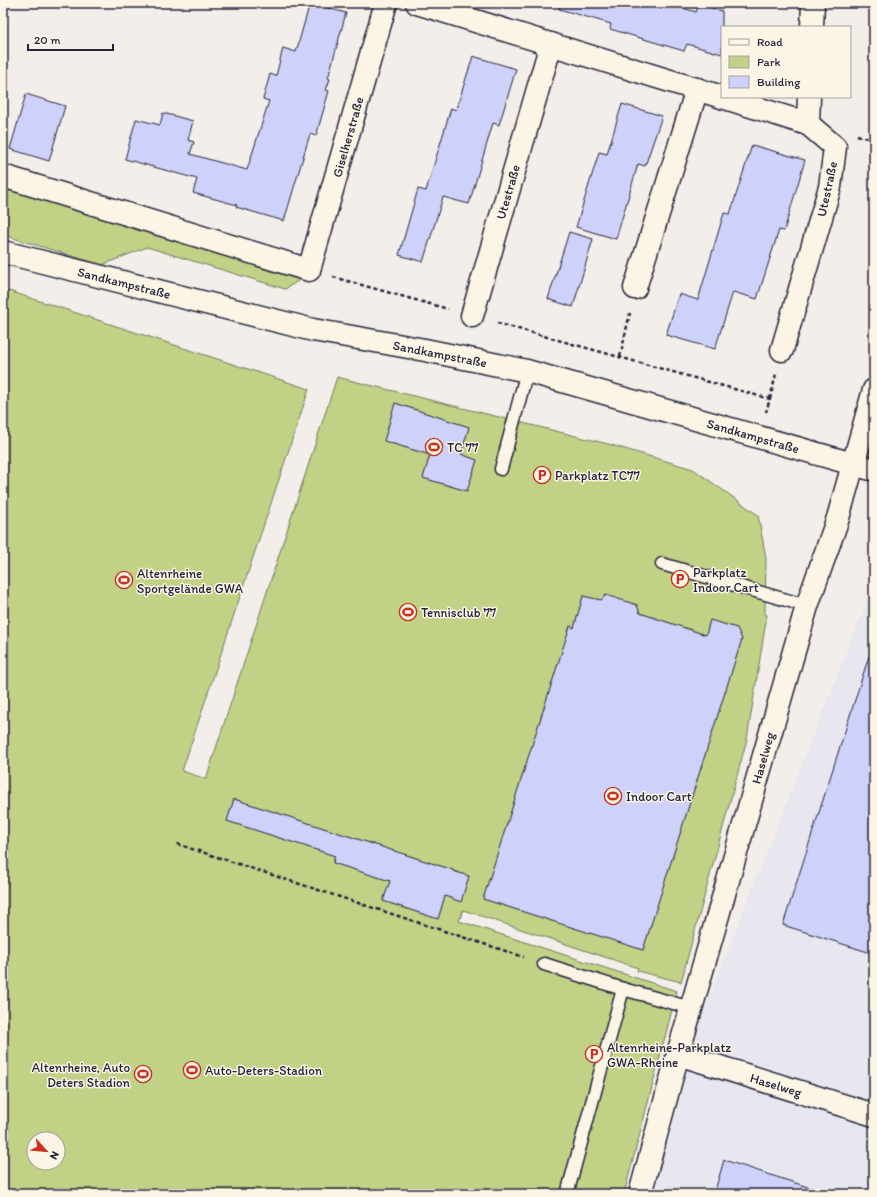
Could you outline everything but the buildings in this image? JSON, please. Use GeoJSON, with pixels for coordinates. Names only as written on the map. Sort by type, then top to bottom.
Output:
{"type":"FeatureCollection","features":[{"type":"Feature","properties":{"kind":"street","name":"Giselherstraße"},"geometry":{"type":"LineString","coordinates":[[309,270],[386,3]]}},
{"type":"Feature","properties":{"kind":"street","name":"Utestraße"},"geometry":{"type":"LineString","coordinates":[[416,3],[721,97]]}},
{"type":"Feature","properties":{"kind":"street"},"geometry":{"type":"LineString","coordinates":[[812,26],[813,3]]}},
{"type":"Feature","properties":{"kind":"street","name":"Utestraße"},"geometry":{"type":"LineString","coordinates":[[472,316],[551,44]]}},
{"type":"Feature","properties":{"kind":"street"},"geometry":{"type":"LineString","coordinates":[[635,288],[697,89]]}},
{"type":"Feature","properties":{"kind":"street","name":"Utestraße"},"geometry":{"type":"LineString","coordinates":[[725,98],[808,124],[836,147],[830,186],[782,350]]}},
{"type":"Feature","properties":{"kind":"street"},"geometry":{"type":"LineString","coordinates":[[808,124],[809,98]]}},
{"type":"Feature","properties":{"kind":"street"},"geometry":{"type":"LineString","coordinates":[[3,176],[309,270]]}},
{"type":"Feature","properties":{"kind":"street","name":"Sandkampstraße"},"geometry":{"type":"LineString","coordinates":[[3,252],[313,330],[425,350],[527,371],[874,470]]}},
{"type":"Feature","properties":{"kind":"street","name":"Haselweg"},"geometry":{"type":"LineString","coordinates":[[640,1194],[691,1008],[807,606],[838,518],[874,390]]}},
{"type":"Feature","properties":{"kind":"street","name":"Haselweg"},"geometry":{"type":"LineString","coordinates":[[678,1054],[874,1115]]}},
{"type":"Feature","properties":{"kind":"lane"},"geometry":{"type":"LineString","coordinates":[[501,469],[527,371]]}},
{"type":"Feature","properties":{"kind":"lane"},"geometry":{"type":"LineString","coordinates":[[662,564],[807,606]]}},
{"type":"Feature","properties":{"kind":"lane"},"geometry":{"type":"LineString","coordinates":[[544,964],[691,1008]]}},
{"type":"Feature","properties":{"kind":"lane"},"geometry":{"type":"LineString","coordinates":[[567,1194],[624,989]]}},
{"type":"Feature","properties":{"kind":"path"},"geometry":{"type":"LineString","coordinates":[[309,270],[770,399],[758,438]]}},
{"type":"Feature","properties":{"kind":"path"},"geometry":{"type":"LineString","coordinates":[[620,357],[635,288]]}},
{"type":"Feature","properties":{"kind":"path"},"geometry":{"type":"LineString","coordinates":[[177,844],[544,964]]}},
{"type":"Feature","properties":{"kind":"shaded area"},"geometry":{"type":"Polygon","coordinates":[[[874,587],[874,1194],[650,1194],[690,1046],[871,590],[874,587]]]}},
{"type":"Feature","properties":{"kind":"green space"},"geometry":{"type":"Polygon","coordinates":[[[3,182],[306,276],[285,289],[147,247],[102,265],[3,235],[3,182]]]}},
{"type":"Feature","properties":{"kind":"green space"},"geometry":{"type":"Polygon","coordinates":[[[3,290],[309,389],[182,771],[206,779],[337,377],[608,444],[693,469],[758,515],[766,558],[765,614],[767,615],[747,739],[681,982],[637,971],[638,968],[463,910],[459,921],[677,991],[624,1194],[3,1194],[3,290]]]}},
{"type":"Feature","properties":{"kind":"place","name":"TC 77"},"geometry":{"type":"Point","coordinates":[434,447]}},
{"type":"Feature","properties":{"kind":"place","name":"Parkplatz TC77"},"geometry":{"type":"Point","coordinates":[542,475]}},
{"type":"Feature","properties":{"kind":"place","name":"Parkplatz Indoor Cart"},"geometry":{"type":"Point","coordinates":[680,579]}},
{"type":"Feature","properties":{"kind":"place","name":"Altenrheine Sportgelände GWA"},"geometry":{"type":"Point","coordinates":[124,580]}},
{"type":"Feature","properties":{"kind":"place","name":"Tennisclub 77"},"geometry":{"type":"Point","coordinates":[408,612]}},
{"type":"Feature","properties":{"kind":"place","name":"Indoor Cart"},"geometry":{"type":"Point","coordinates":[613,796]}},
{"type":"Feature","properties":{"kind":"place","name":"Altenrheine-Parkplatz GWA-Rheine"},"geometry":{"type":"Point","coordinates":[594,1054]}},
{"type":"Feature","properties":{"kind":"place","name":"Auto-Deters-Stadion"},"geometry":{"type":"Point","coordinates":[192,1070]}},
{"type":"Feature","properties":{"kind":"place","name":"Altenrheine, Auto Deters Stadion"},"geometry":{"type":"Point","coordinates":[143,1074]}}]}
